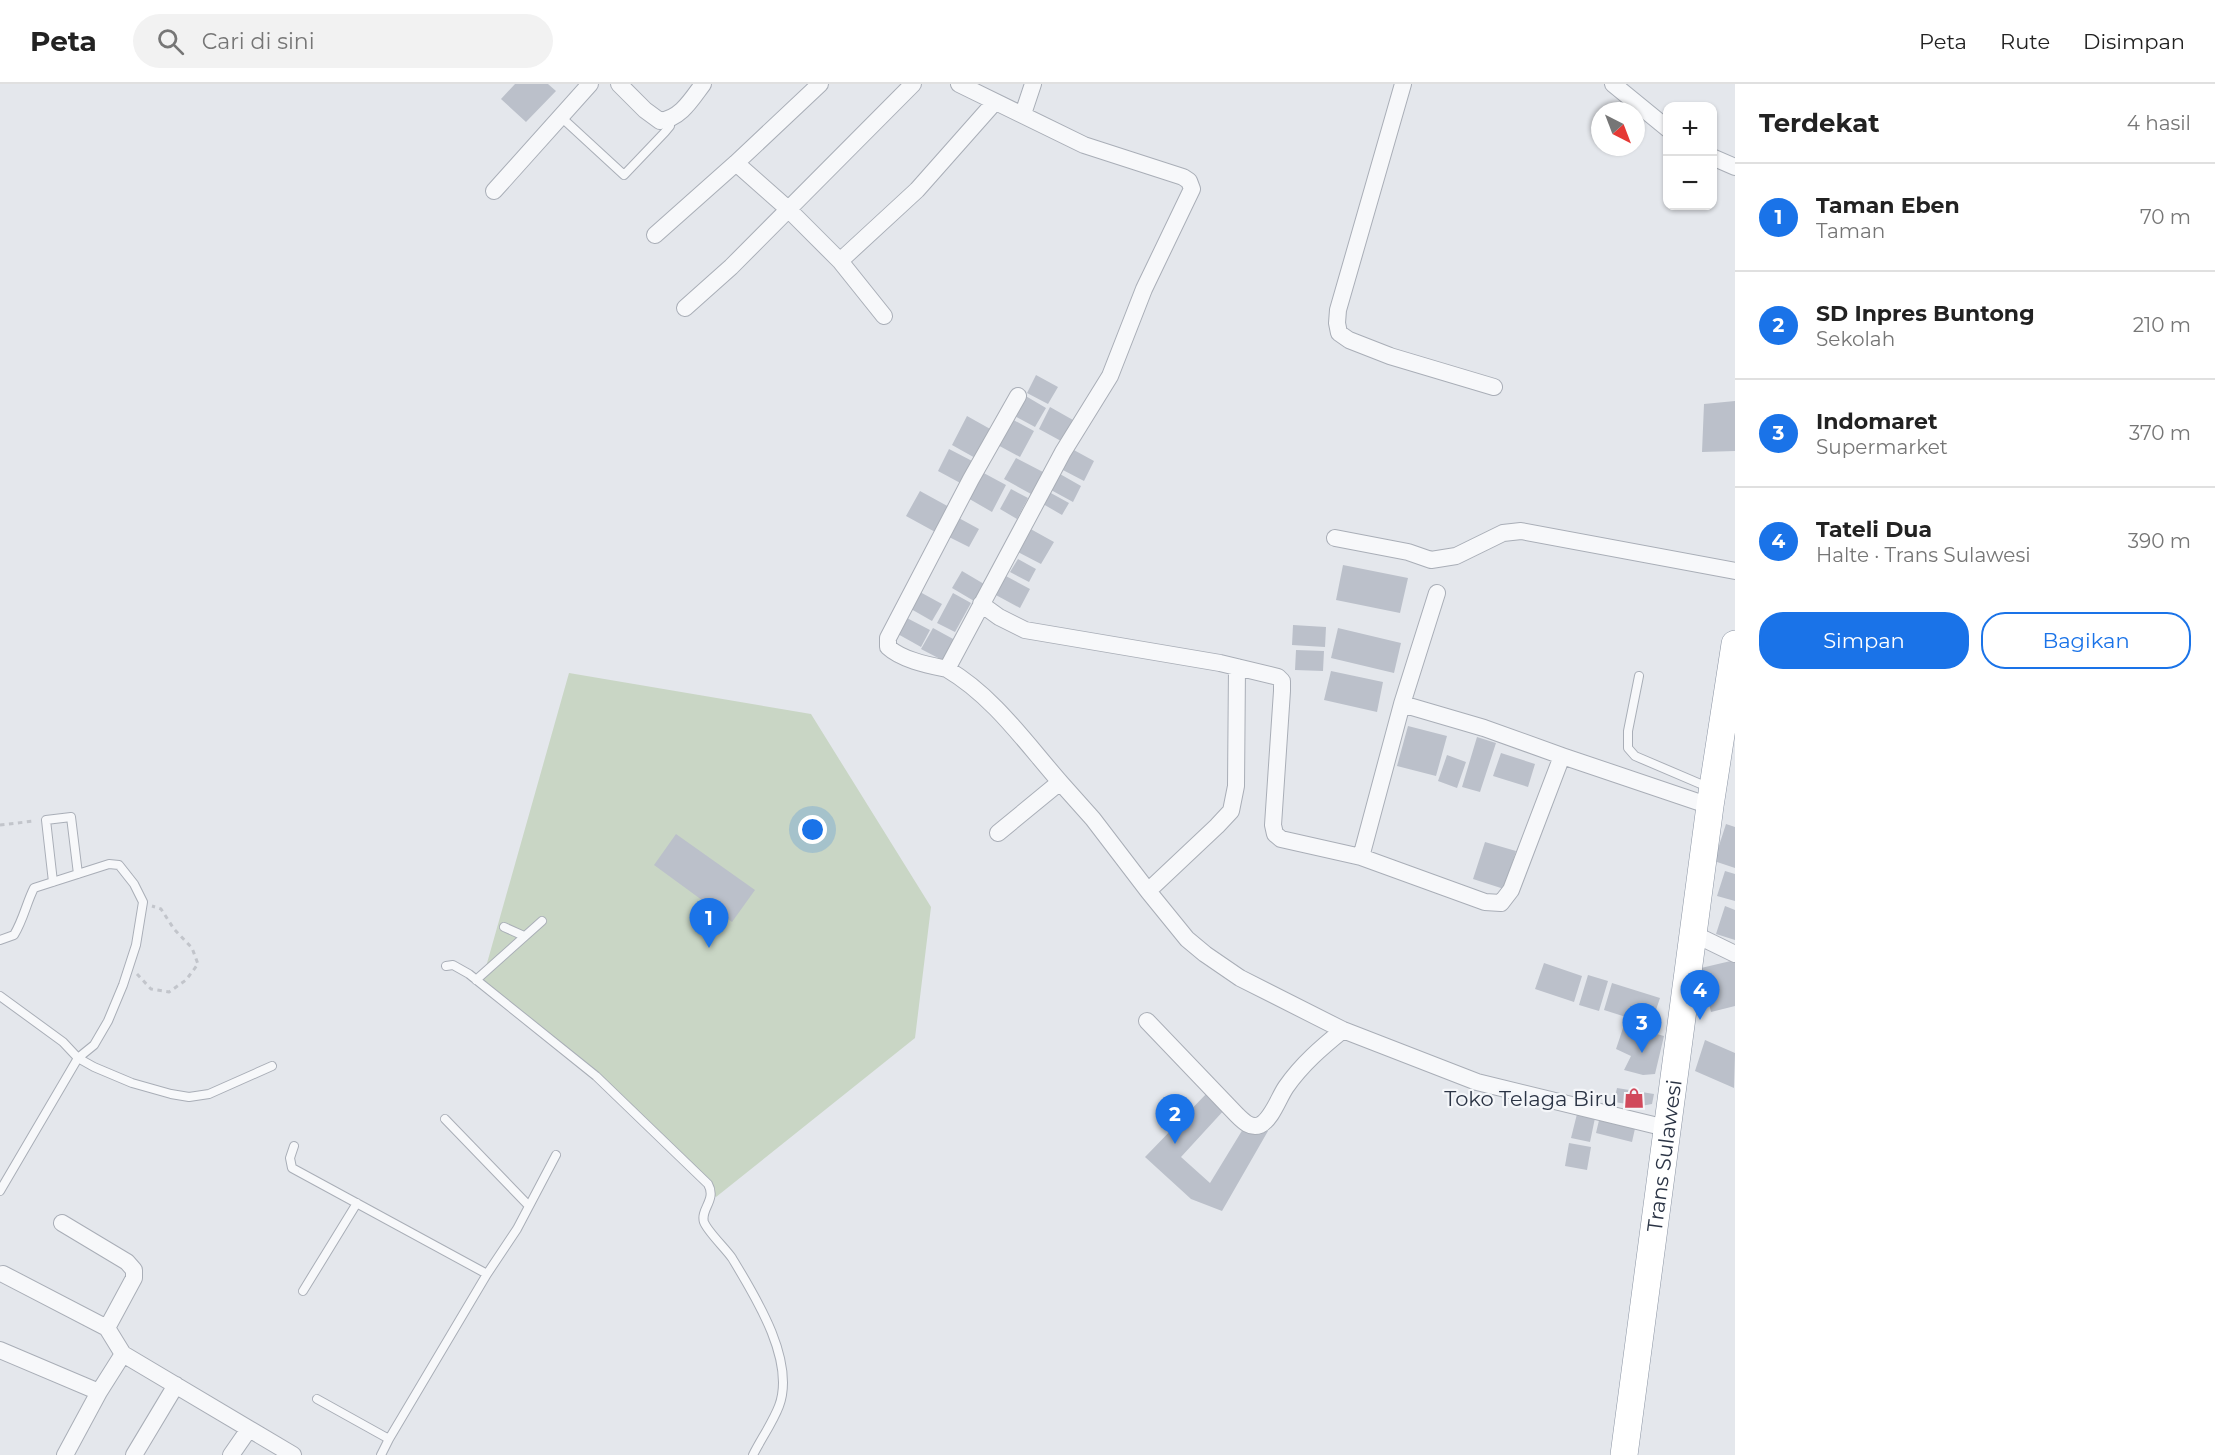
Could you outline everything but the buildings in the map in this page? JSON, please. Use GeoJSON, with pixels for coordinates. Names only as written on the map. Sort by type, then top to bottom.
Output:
{"type":"FeatureCollection","features":[{"type":"Feature","properties":{"kind":"highway","name":"Trans Sulawesi"},"geometry":{"type":"LineString","coordinates":[[1624,1455],[1646,1303],[1666,1128],[1711,798],[1722,752],[1735,644]]}},
{"type":"Feature","properties":{"kind":"street"},"geometry":{"type":"LineString","coordinates":[[494,191],[590,84]]}},
{"type":"Feature","properties":{"kind":"street"},"geometry":{"type":"LineString","coordinates":[[619,84],[645,110],[660,121],[670,120],[682,111],[703,84]]}},
{"type":"Feature","properties":{"kind":"street"},"geometry":{"type":"LineString","coordinates":[[655,235],[820,84]]}},
{"type":"Feature","properties":{"kind":"street"},"geometry":{"type":"LineString","coordinates":[[685,308],[913,84]]}},
{"type":"Feature","properties":{"kind":"street"},"geometry":{"type":"LineString","coordinates":[[947,669],[1063,452],[1110,376],[1144,289],[1192,189],[1189,181],[1182,177],[1084,145],[959,84]]}},
{"type":"Feature","properties":{"kind":"street"},"geometry":{"type":"LineString","coordinates":[[1023,114],[1033,84]]}},
{"type":"Feature","properties":{"kind":"street"},"geometry":{"type":"LineString","coordinates":[[1403,84],[1338,310],[1339,333],[1349,340],[1390,356],[1494,387]]}},
{"type":"Feature","properties":{"kind":"street"},"geometry":{"type":"LineString","coordinates":[[1614,84],[1663,125]]}},
{"type":"Feature","properties":{"kind":"street"},"geometry":{"type":"LineString","coordinates":[[840,261],[917,190],[994,103]]}},
{"type":"Feature","properties":{"kind":"street"},"geometry":{"type":"LineString","coordinates":[[1717,159],[1735,167]]}},
{"type":"Feature","properties":{"kind":"street"},"geometry":{"type":"LineString","coordinates":[[736,163],[788,209],[840,261],[884,316]]}},
{"type":"Feature","properties":{"kind":"street"},"geometry":{"type":"LineString","coordinates":[[1018,396],[965,489],[888,638],[888,646],[894,653],[947,669],[968,681],[988,699],[1093,819],[1187,939],[1205,954],[1262,990],[1343,1030],[1477,1082],[1666,1128]]}},
{"type":"Feature","properties":{"kind":"street"},"geometry":{"type":"LineString","coordinates":[[1335,538],[1408,552],[1431,560],[1456,556],[1503,533],[1521,531],[1735,571]]}},
{"type":"Feature","properties":{"kind":"street"},"geometry":{"type":"LineString","coordinates":[[1361,857],[1402,705],[1437,593]]}},
{"type":"Feature","properties":{"kind":"street"},"geometry":{"type":"LineString","coordinates":[[981,604],[1025,630],[1271,674],[1281,681],[1273,825],[1275,834],[1281,839],[1361,857],[1485,902],[1501,903],[1511,890],[1562,756]]}},
{"type":"Feature","properties":{"kind":"street"},"geometry":{"type":"LineString","coordinates":[[1148,891],[1231,811],[1236,786],[1237,667]]}},
{"type":"Feature","properties":{"kind":"street"},"geometry":{"type":"LineString","coordinates":[[1402,705],[1484,728],[1562,756],[1711,798]]}},
{"type":"Feature","properties":{"kind":"street"},"geometry":{"type":"LineString","coordinates":[[998,833],[1060,782]]}},
{"type":"Feature","properties":{"kind":"street"},"geometry":{"type":"LineString","coordinates":[[1694,934],[1735,954]]}},
{"type":"Feature","properties":{"kind":"street"},"geometry":{"type":"LineString","coordinates":[[1147,1022],[1236,1114],[1250,1125],[1257,1126],[1268,1117],[1301,1067],[1343,1030]]}},
{"type":"Feature","properties":{"kind":"street"},"geometry":{"type":"LineString","coordinates":[[62,1223],[127,1262],[134,1270],[134,1278],[107,1328]]}},
{"type":"Feature","properties":{"kind":"street"},"geometry":{"type":"LineString","coordinates":[[3,1274],[107,1328],[123,1354],[293,1455]]}},
{"type":"Feature","properties":{"kind":"street"},"geometry":{"type":"LineString","coordinates":[[0,1350],[99,1392]]}},
{"type":"Feature","properties":{"kind":"street"},"geometry":{"type":"LineString","coordinates":[[65,1455],[99,1392],[123,1354]]}},
{"type":"Feature","properties":{"kind":"street"},"geometry":{"type":"LineString","coordinates":[[134,1455],[176,1385]]}},
{"type":"Feature","properties":{"kind":"street"},"geometry":{"type":"LineString","coordinates":[[231,1455],[249,1429]]}},
{"type":"Feature","properties":{"kind":"lane"},"geometry":{"type":"LineString","coordinates":[[561,117],[624,174],[665,132],[670,126],[670,120]]}},
{"type":"Feature","properties":{"kind":"lane"},"geometry":{"type":"LineString","coordinates":[[1639,676],[1628,731],[1628,748],[1635,756],[1711,798]]}},
{"type":"Feature","properties":{"kind":"lane"},"geometry":{"type":"LineString","coordinates":[[53,882],[46,820],[71,817],[78,874]]}},
{"type":"Feature","properties":{"kind":"lane"},"geometry":{"type":"LineString","coordinates":[[0,940],[14,935],[24,919],[28,899],[34,888],[109,864],[120,865],[134,884],[143,902],[136,945],[108,1021],[94,1045],[78,1058],[0,1191]]}},
{"type":"Feature","properties":{"kind":"lane"},"geometry":{"type":"LineString","coordinates":[[476,980],[542,921]]}},
{"type":"Feature","properties":{"kind":"lane"},"geometry":{"type":"LineString","coordinates":[[504,927],[524,936]]}},
{"type":"Feature","properties":{"kind":"lane"},"geometry":{"type":"LineString","coordinates":[[446,966],[453,965],[476,980],[596,1076],[708,1184],[712,1191],[704,1213],[704,1223],[726,1250],[751,1289],[776,1344],[781,1361],[783,1382],[779,1406],[753,1455]]}},
{"type":"Feature","properties":{"kind":"lane"},"geometry":{"type":"LineString","coordinates":[[0,996],[63,1042],[78,1058],[132,1083],[189,1097],[217,1091],[272,1066]]}},
{"type":"Feature","properties":{"kind":"lane"},"geometry":{"type":"LineString","coordinates":[[445,1119],[529,1206]]}},
{"type":"Feature","properties":{"kind":"lane"},"geometry":{"type":"LineString","coordinates":[[294,1146],[290,1158],[292,1168],[487,1274]]}},
{"type":"Feature","properties":{"kind":"lane"},"geometry":{"type":"LineString","coordinates":[[381,1455],[388,1439],[487,1274],[517,1229],[556,1155]]}},
{"type":"Feature","properties":{"kind":"lane"},"geometry":{"type":"LineString","coordinates":[[303,1291],[357,1203]]}},
{"type":"Feature","properties":{"kind":"lane"},"geometry":{"type":"LineString","coordinates":[[317,1399],[388,1439]]}},
{"type":"Feature","properties":{"kind":"path"},"geometry":{"type":"LineString","coordinates":[[0,825],[46,820]]}},
{"type":"Feature","properties":{"kind":"path"},"geometry":{"type":"LineString","coordinates":[[129,966],[151,988],[169,992],[186,980],[198,964],[192,948],[174,929],[161,909],[143,902]]}},
{"type":"Feature","properties":{"kind":"green space"},"geometry":{"type":"Polygon","coordinates":[[[569,673],[811,714],[931,907],[915,1038],[716,1197],[628,1108],[480,988],[569,673]]]}},
{"type":"Feature","properties":{"kind":"place","name":"Taman Eben"},"geometry":{"type":"Point","coordinates":[709,948]}},
{"type":"Feature","properties":{"kind":"place","name":"Tateli Dua"},"geometry":{"type":"Point","coordinates":[1700,1020]}},
{"type":"Feature","properties":{"kind":"place","name":"Indomaret"},"geometry":{"type":"Point","coordinates":[1642,1053]}},
{"type":"Feature","properties":{"kind":"place","name":"Toko Telaga Biru"},"geometry":{"type":"Point","coordinates":[1634,1098]}},
{"type":"Feature","properties":{"kind":"place","name":"SD Inpres Buntong"},"geometry":{"type":"Point","coordinates":[1175,1144]}}]}
